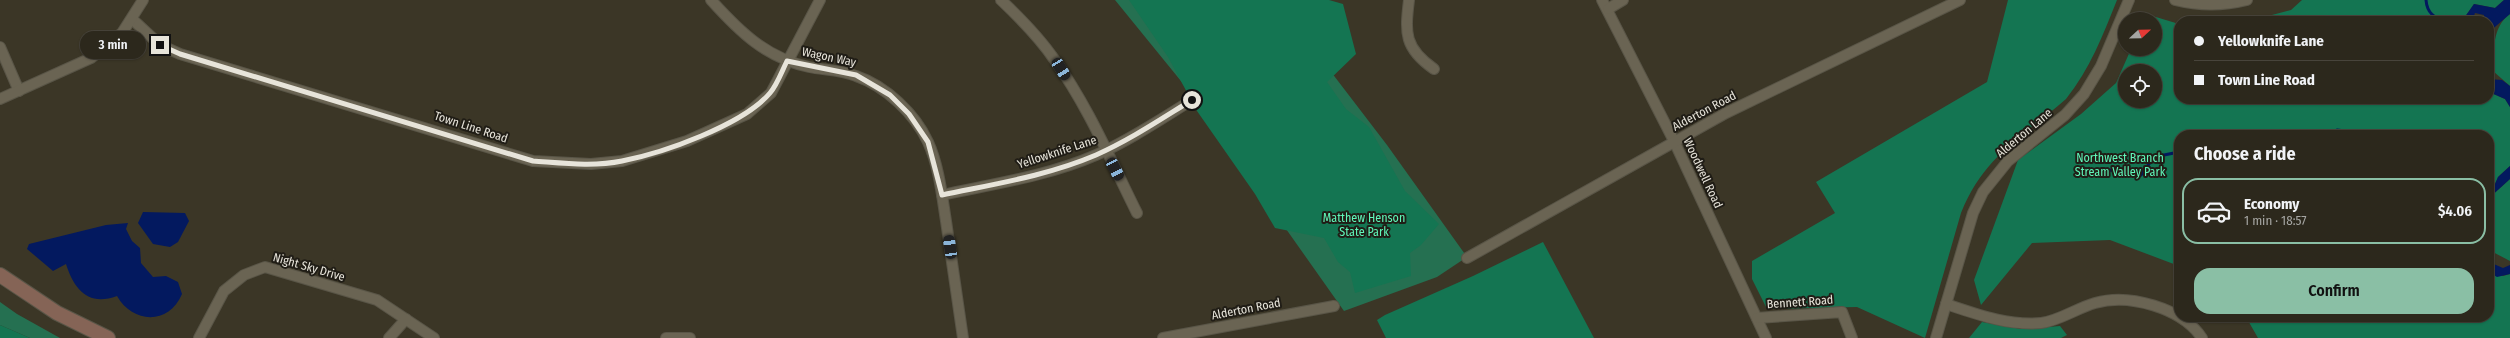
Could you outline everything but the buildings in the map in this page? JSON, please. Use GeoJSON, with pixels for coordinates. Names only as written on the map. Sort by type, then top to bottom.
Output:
{"type":"FeatureCollection","features":[{"type":"Feature","properties":{"kind":"street"},"geometry":{"type":"LineString","coordinates":[[0,99],[91,58],[122,33],[143,0]]}},
{"type":"Feature","properties":{"kind":"street","name":"Wagon Way"},"geometry":{"type":"LineString","coordinates":[[711,0],[742,33],[764,51],[787,61],[856,75],[890,95],[909,114],[928,142],[942,195],[963,338]]}},
{"type":"Feature","properties":{"kind":"street","name":"Town Line Road"},"geometry":{"type":"LineString","coordinates":[[132,19],[160,45],[180,54],[533,161],[569,164],[622,161],[687,141],[747,114],[771,93],[820,0]]}},
{"type":"Feature","properties":{"kind":"street"},"geometry":{"type":"LineString","coordinates":[[1001,0],[1026,25],[1054,58],[1081,101],[1137,213]]}},
{"type":"Feature","properties":{"kind":"street"},"geometry":{"type":"LineString","coordinates":[[1409,0],[1406,29],[1412,50],[1434,69]]}},
{"type":"Feature","properties":{"kind":"street","name":"Woodwell Road"},"geometry":{"type":"LineString","coordinates":[[1602,0],[1608,9],[1674,141],[1766,338]]}},
{"type":"Feature","properties":{"kind":"street"},"geometry":{"type":"LineString","coordinates":[[1608,9],[1623,0]]}},
{"type":"Feature","properties":{"kind":"street","name":"Alderton Road"},"geometry":{"type":"LineString","coordinates":[[1467,258],[1726,113],[1960,0]]}},
{"type":"Feature","properties":{"kind":"street","name":"Alderton Lane"},"geometry":{"type":"LineString","coordinates":[[1936,338],[1973,213],[1983,192],[2008,161],[2065,115],[2084,94],[2101,66],[2129,0]]}},
{"type":"Feature","properties":{"kind":"street"},"geometry":{"type":"LineString","coordinates":[[2174,0],[2188,4],[2217,5],[2248,0]]}},
{"type":"Feature","properties":{"kind":"street"},"geometry":{"type":"LineString","coordinates":[[0,47],[19,91]]}},
{"type":"Feature","properties":{"kind":"street","name":"Yellowknife Lane"},"geometry":{"type":"LineString","coordinates":[[942,195],[1038,174],[1106,150],[1152,125],[1192,100]]}},
{"type":"Feature","properties":{"kind":"street","name":"Night Sky Drive"},"geometry":{"type":"LineString","coordinates":[[199,338],[224,291],[244,274],[265,267],[377,300],[434,338]]}},
{"type":"Feature","properties":{"kind":"street"},"geometry":{"type":"LineString","coordinates":[[0,275],[57,313],[108,338]]}},
{"type":"Feature","properties":{"kind":"street"},"geometry":{"type":"LineString","coordinates":[[1946,304],[1964,311],[2015,323],[2042,323],[2096,303],[2137,300],[2160,308],[2174,316]]}},
{"type":"Feature","properties":{"kind":"street","name":"Alderton Road"},"geometry":{"type":"LineString","coordinates":[[1163,338],[1195,335],[1334,306]]}},
{"type":"Feature","properties":{"kind":"street","name":"Bennett Road"},"geometry":{"type":"LineString","coordinates":[[1757,318],[1842,312],[1852,338]]}},
{"type":"Feature","properties":{"kind":"street"},"geometry":{"type":"LineString","coordinates":[[389,338],[406,319]]}},
{"type":"Feature","properties":{"kind":"street"},"geometry":{"type":"LineString","coordinates":[[2183,322],[2202,338]]}},
{"type":"Feature","properties":{"kind":"street"},"geometry":{"type":"LineString","coordinates":[[666,338],[690,338]]}},
{"type":"Feature","properties":{"kind":"green space","name":"Matthew Henson State Park"},"geometry":{"type":"Polygon","coordinates":[[[1115,0],[1276,0],[1387,145],[1467,257],[1437,277],[1344,311],[1185,86],[1115,0]]]}},
{"type":"Feature","properties":{"kind":"green space","name":"Matthew Henson State Park"},"geometry":{"type":"Polygon","coordinates":[[[1129,0],[1329,0],[1343,4],[1356,54],[1327,82],[1346,109],[1369,127],[1405,191],[1439,224],[1421,245],[1410,253],[1411,276],[1355,293],[1350,272],[1338,262],[1324,238],[1275,228],[1255,194],[1197,111],[1168,57],[1129,0]]]}},
{"type":"Feature","properties":{"kind":"green space"},"geometry":{"type":"Polygon","coordinates":[[[2008,0],[2117,0],[2101,39],[2075,88],[2066,99],[2006,149],[1993,162],[1981,176],[1970,193],[1961,213],[1925,338],[1857,307],[1767,309],[1752,279],[1752,261],[1835,213],[1816,182],[1987,82],[2008,0]]]}},
{"type":"Feature","properties":{"kind":"green space"},"geometry":{"type":"Polygon","coordinates":[[[2302,0],[2504,0],[2495,8],[2474,4],[2466,16],[2268,16],[2291,10],[2302,0]]]}},
{"type":"Feature","properties":{"kind":"green space"},"geometry":{"type":"Polygon","coordinates":[[[2510,14],[2510,86],[2494,72],[2495,40],[2500,25],[2510,14]]]}},
{"type":"Feature","properties":{"kind":"green space","name":"Northwest Branch Stream Valley Park"},"geometry":{"type":"Polygon","coordinates":[[[2162,19],[2174,22],[2174,104],[2494,104],[2494,94],[2505,99],[2510,107],[2510,166],[2498,177],[2494,184],[2494,130],[2174,130],[2174,264],[2110,240],[2032,243],[1981,305],[1974,280],[2018,160],[2081,114],[2116,83],[2118,78],[2118,108],[2162,108],[2162,64],[2124,64],[2128,56],[2162,56],[2162,19]]]}},
{"type":"Feature","properties":{"kind":"green space"},"geometry":{"type":"Polygon","coordinates":[[[2510,179],[2510,261],[2494,253],[2494,193],[2510,179]]]}},
{"type":"Feature","properties":{"kind":"green space"},"geometry":{"type":"Polygon","coordinates":[[[1543,242],[1594,338],[1386,338],[1377,320],[1385,315],[1473,276],[1543,242]]]}},
{"type":"Feature","properties":{"kind":"green space"},"geometry":{"type":"Polygon","coordinates":[[[2494,273],[2503,276],[2510,274],[2510,338],[2258,338],[2249,322],[2494,322],[2494,273]]]}},
{"type":"Feature","properties":{"kind":"green space"},"geometry":{"type":"Polygon","coordinates":[[[0,302],[17,314],[60,338],[30,338],[0,325],[0,302]]]}},
{"type":"Feature","properties":{"kind":"green space"},"geometry":{"type":"Polygon","coordinates":[[[1982,322],[2021,329],[2060,326],[2067,335],[2061,338],[1969,338],[1982,322]]]}},
{"type":"Feature","properties":{"kind":"green space"},"geometry":{"type":"Polygon","coordinates":[[[0,325],[30,338],[0,338],[0,325]]]}},
{"type":"Feature","properties":{"kind":"shaded area"},"geometry":{"type":"Polygon","coordinates":[[[2504,0],[2510,0],[2510,14],[2494,28],[2494,16],[2484,16],[2475,13],[2474,16],[2466,16],[2474,4],[2495,8],[2504,0]]]}},
{"type":"Feature","properties":{"kind":"shaded area"},"geometry":{"type":"Polygon","coordinates":[[[2494,79],[2502,80],[2510,86],[2510,107],[2505,99],[2494,94],[2494,79]]]}},
{"type":"Feature","properties":{"kind":"shaded area"},"geometry":{"type":"Polygon","coordinates":[[[2510,166],[2510,179],[2494,193],[2494,184],[2498,177],[2510,166]]]}},
{"type":"Feature","properties":{"kind":"shaded area"},"geometry":{"type":"Polygon","coordinates":[[[143,212],[185,213],[189,221],[178,242],[170,247],[153,244],[138,223],[143,212]]]}},
{"type":"Feature","properties":{"kind":"shaded area"},"geometry":{"type":"Polygon","coordinates":[[[128,223],[126,229],[132,241],[140,248],[141,263],[153,277],[166,276],[178,282],[182,294],[176,304],[169,311],[160,316],[141,316],[132,312],[117,296],[107,299],[98,299],[84,294],[73,281],[66,264],[53,271],[27,249],[29,244],[106,225],[128,223]]]}},
{"type":"Feature","properties":{"kind":"shaded area"},"geometry":{"type":"Polygon","coordinates":[[[2494,264],[2503,268],[2510,265],[2510,274],[2497,277],[2494,275],[2494,264]]]}},
{"type":"Feature","properties":{"kind":"waterway"},"geometry":{"type":"LineString","coordinates":[[2426,0],[2430,12],[2435,16]]}},
{"type":"Feature","properties":{"kind":"waterway"},"geometry":{"type":"LineString","coordinates":[[2086,174],[2103,169],[2141,175],[2154,157],[2174,153]]}},
{"type":"Feature","properties":{"kind":"route"},"geometry":{"type":"LineString","coordinates":[[160,45],[180,54],[420,125],[533,161],[569,164],[591,164],[622,161],[687,141],[747,114],[771,93],[787,61],[809,67],[856,75],[890,95],[909,114],[928,142],[936,166],[942,195],[1038,174],[1095,155],[1152,125],[1192,100]]}}]}
